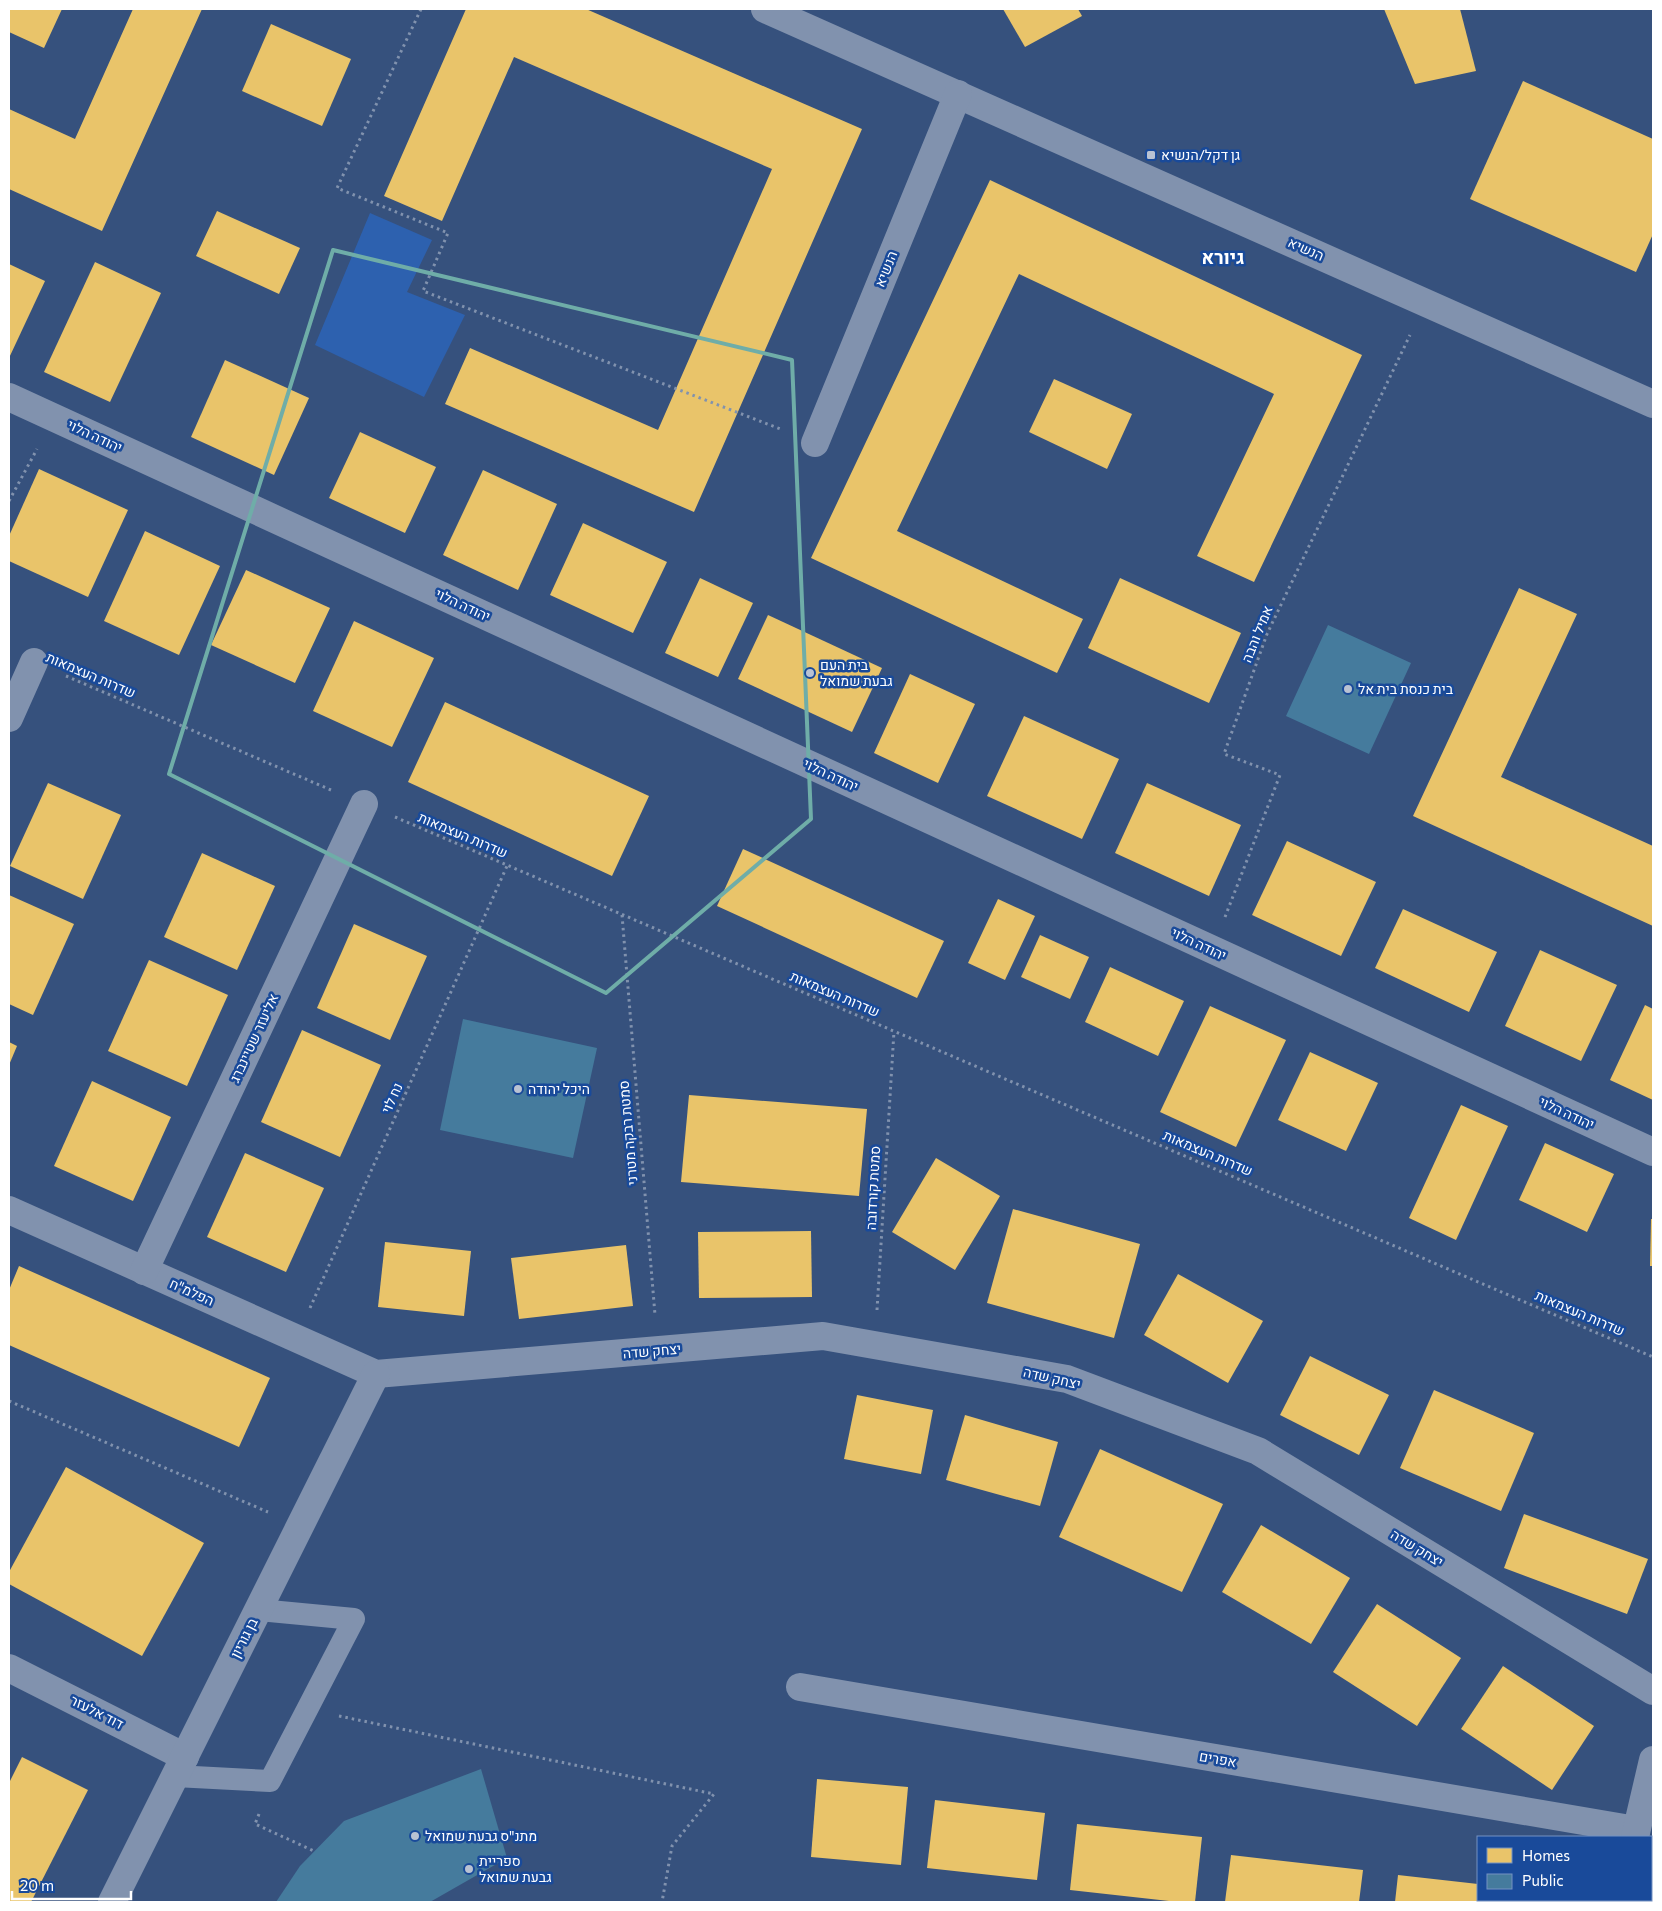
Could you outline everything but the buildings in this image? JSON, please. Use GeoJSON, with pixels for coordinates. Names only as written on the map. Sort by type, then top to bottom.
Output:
{"type":"FeatureCollection","features":[{"type":"Feature","properties":{"kind":"street","name":"הנשיא"},"geometry":{"type":"LineString","coordinates":[[765,9],[1653,404]]}},
{"type":"Feature","properties":{"kind":"street","name":"הנשיא"},"geometry":{"type":"LineString","coordinates":[[815,443],[958,94]]}},
{"type":"Feature","properties":{"kind":"street","name":"יהודה הלוי"},"geometry":{"type":"LineString","coordinates":[[9,397],[1653,1152]]}},
{"type":"Feature","properties":{"kind":"street"},"geometry":{"type":"LineString","coordinates":[[9,718],[34,662]]}},
{"type":"Feature","properties":{"kind":"street","name":"אליעזר שטיינברג"},"geometry":{"type":"LineString","coordinates":[[144,1271],[364,804]]}},
{"type":"Feature","properties":{"kind":"street","name":"הפלמ\"ח"},"geometry":{"type":"LineString","coordinates":[[9,1210],[376,1374]]}},
{"type":"Feature","properties":{"kind":"street","name":"יצחק שדה"},"geometry":{"type":"LineString","coordinates":[[376,1374],[823,1336],[1067,1379],[1258,1451],[1653,1691]]}},
{"type":"Feature","properties":{"kind":"street","name":"בן גוריון"},"geometry":{"type":"LineString","coordinates":[[112,1902],[376,1374]]}},
{"type":"Feature","properties":{"kind":"street","name":"דוד אלעזר"},"geometry":{"type":"LineString","coordinates":[[9,1668],[180,1766]]}},
{"type":"Feature","properties":{"kind":"street","name":"אפרים"},"geometry":{"type":"LineString","coordinates":[[800,1687],[1636,1834]]}},
{"type":"Feature","properties":{"kind":"street"},"geometry":{"type":"LineString","coordinates":[[1636,1834],[1653,1760]]}},
{"type":"Feature","properties":{"kind":"lane"},"geometry":{"type":"LineString","coordinates":[[180,1766],[270,1781],[354,1619],[259,1610]]}},
{"type":"Feature","properties":{"kind":"path"},"geometry":{"type":"LineString","coordinates":[[421,9],[337,188],[448,233],[423,291],[815,443]]}},
{"type":"Feature","properties":{"kind":"path","name":"אמיל והבה"},"geometry":{"type":"LineString","coordinates":[[1212,950],[1280,775],[1224,754],[1266,634],[1426,303]]}},
{"type":"Feature","properties":{"kind":"path"},"geometry":{"type":"LineString","coordinates":[[9,501],[54,418]]}},
{"type":"Feature","properties":{"kind":"path","name":"שדרות העצמאות"},"geometry":{"type":"LineString","coordinates":[[34,662],[1653,1357]]}},
{"type":"Feature","properties":{"kind":"path","name":"נח לוי"},"geometry":{"type":"LineString","coordinates":[[297,1338],[507,866]]}},
{"type":"Feature","properties":{"kind":"path","name":"סמטת רבקה מטרני"},"geometry":{"type":"LineString","coordinates":[[622,915],[658,1350]]}},
{"type":"Feature","properties":{"kind":"path","name":"סמטת קורדובה"},"geometry":{"type":"LineString","coordinates":[[875,1346],[894,1031]]}},
{"type":"Feature","properties":{"kind":"path"},"geometry":{"type":"LineString","coordinates":[[9,1401],[301,1526]]}},
{"type":"Feature","properties":{"kind":"path"},"geometry":{"type":"LineString","coordinates":[[308,1709],[714,1794],[672,1846],[662,1902]]}},
{"type":"Feature","properties":{"kind":"path"},"geometry":{"type":"LineString","coordinates":[[270,1781],[255,1824],[314,1851]]}},
{"type":"Feature","properties":{"kind":"highlighted area"},"geometry":{"type":"Polygon","coordinates":[[[333,250],[792,360],[811,819],[606,993],[169,774],[333,250]]]}},
{"type":"Feature","properties":{"kind":"shaded area"},"geometry":{"type":"Polygon","coordinates":[[[370,213],[432,240],[407,292],[465,315],[424,397],[315,345],[370,213]]]}},
{"type":"Feature","properties":{"kind":"place","name":"גן דקל/הנשיא"},"geometry":{"type":"Point","coordinates":[1151,155]}},
{"type":"Feature","properties":{"kind":"place","name":"בית העם גבעת שמואל"},"geometry":{"type":"Point","coordinates":[810,673]}},
{"type":"Feature","properties":{"kind":"place","name":"בית כנסת בית אל"},"geometry":{"type":"Point","coordinates":[1348,689]}},
{"type":"Feature","properties":{"kind":"place","name":"היכל יהודה"},"geometry":{"type":"Point","coordinates":[518,1089]}},
{"type":"Feature","properties":{"kind":"place","name":"מתנ\"ס גבעת שמואל"},"geometry":{"type":"Point","coordinates":[415,1836]}},
{"type":"Feature","properties":{"kind":"place","name":"ספריית גבעת שמואל"},"geometry":{"type":"Point","coordinates":[469,1869]}},
{"type":"Feature","properties":{"kind":"district","name":"גיורא"},"geometry":{"type":"Point","coordinates":[1223,257]}}]}
